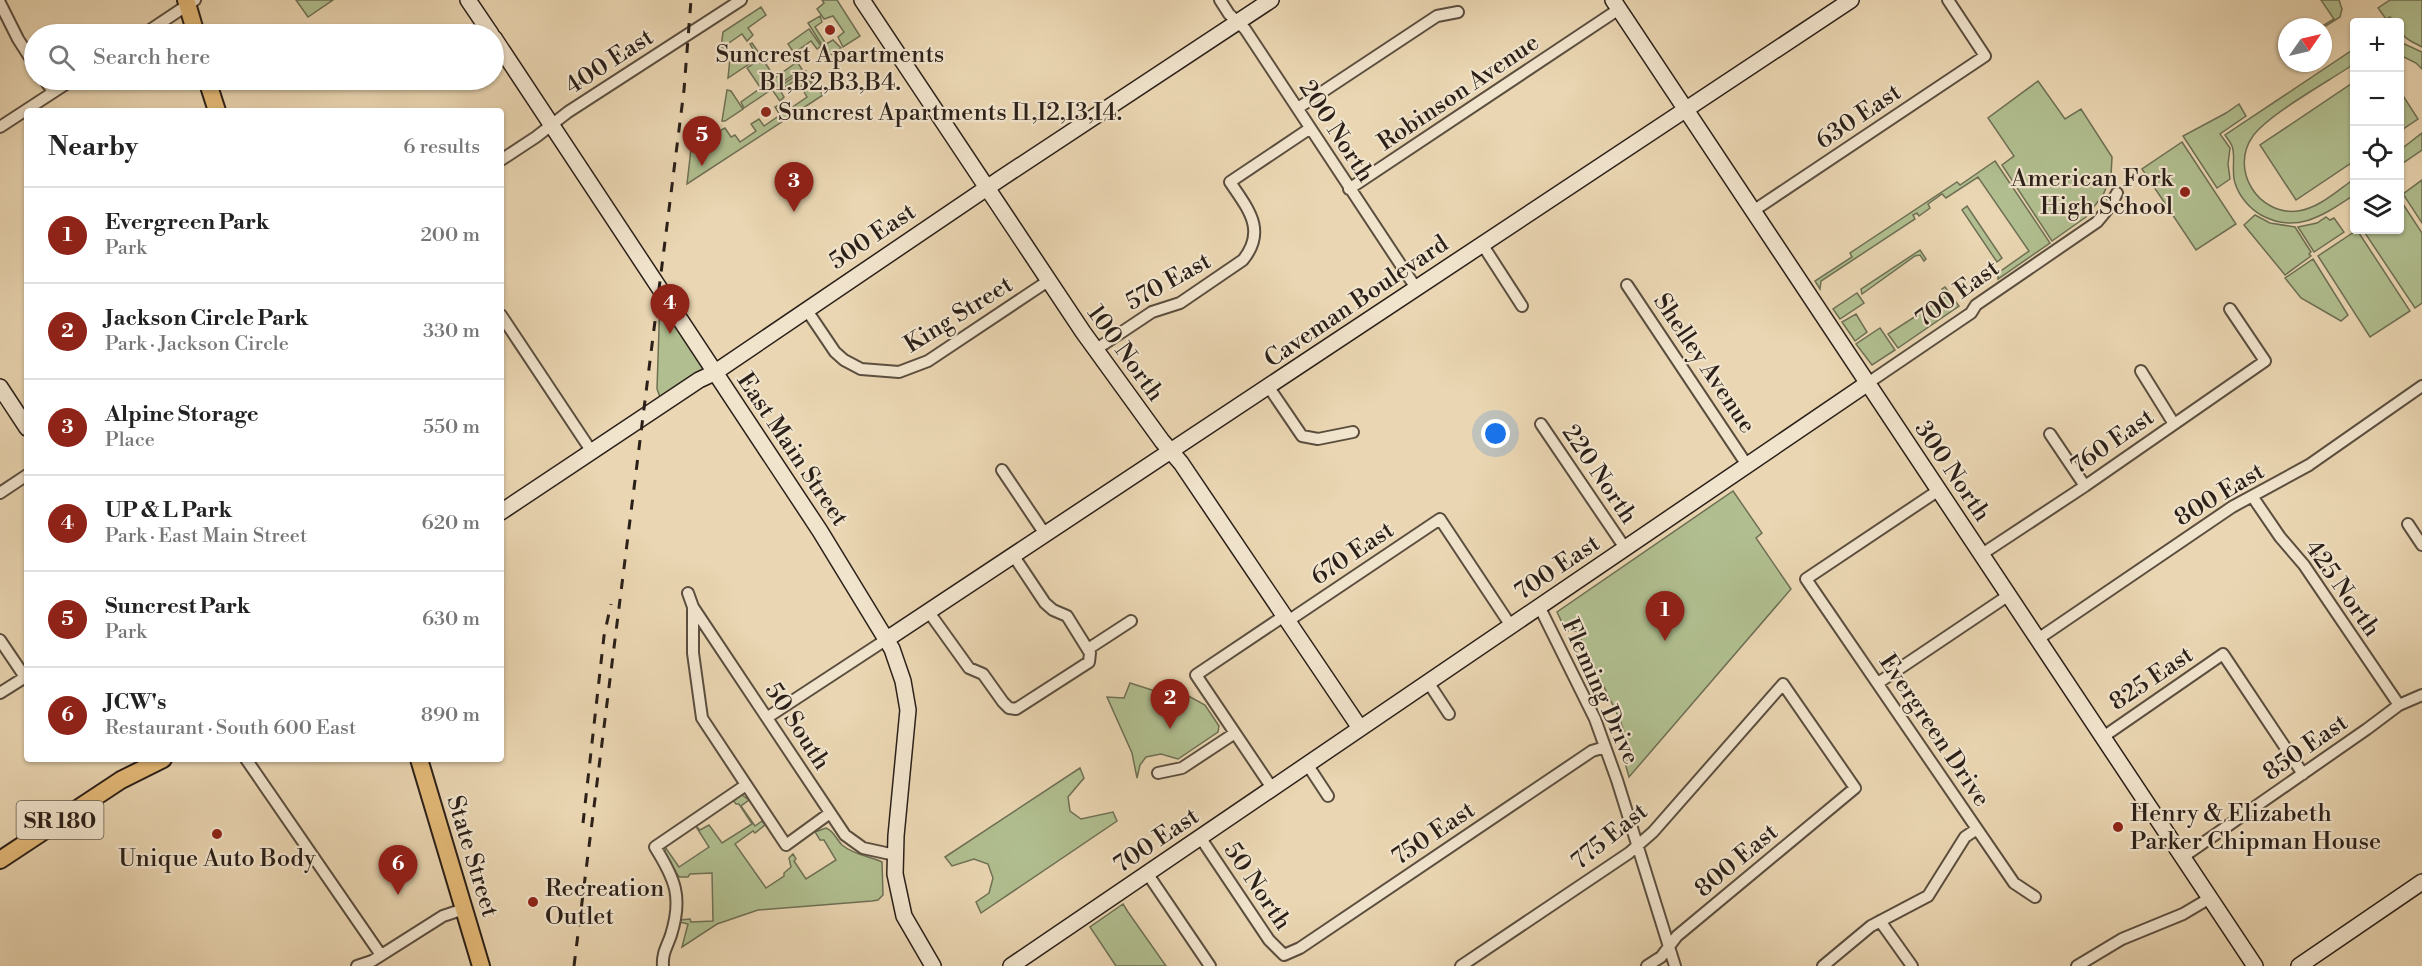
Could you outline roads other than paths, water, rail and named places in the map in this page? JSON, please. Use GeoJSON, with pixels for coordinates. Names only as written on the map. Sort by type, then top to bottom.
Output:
{"type":"FeatureCollection","features":[{"type":"Feature","properties":{"kind":"main road"},"geometry":{"type":"LineString","coordinates":[[189,2],[194,24]]}},
{"type":"Feature","properties":{"kind":"main road"},"geometry":{"type":"LineString","coordinates":[[210,90],[216,108]]}},
{"type":"Feature","properties":{"kind":"main road","name":"SR 180"},"geometry":{"type":"LineString","coordinates":[[121,780],[142,762]]}},
{"type":"Feature","properties":{"kind":"main road","name":"SR 180"},"geometry":{"type":"LineString","coordinates":[[0,860],[121,780],[158,762]]}},
{"type":"Feature","properties":{"kind":"main road","name":"State Street"},"geometry":{"type":"LineString","coordinates":[[420,762],[481,966]]}},
{"type":"Feature","properties":{"kind":"street"},"geometry":{"type":"LineString","coordinates":[[468,0],[484,24]]}},
{"type":"Feature","properties":{"kind":"street","name":"400 East"},"geometry":{"type":"LineString","coordinates":[[504,158],[741,0]]}},
{"type":"Feature","properties":{"kind":"street","name":"100 North"},"geometry":{"type":"LineString","coordinates":[[862,0],[1095,350],[1181,463],[1360,728]]}},
{"type":"Feature","properties":{"kind":"street","name":"200 North"},"geometry":{"type":"LineString","coordinates":[[1220,0],[1298,108],[1309,129],[1416,288]]}},
{"type":"Feature","properties":{"kind":"street","name":"500 East"},"geometry":{"type":"LineString","coordinates":[[504,510],[699,380],[714,373],[986,188],[1270,0]]}},
{"type":"Feature","properties":{"kind":"street","name":"Caveman Boulevard"},"geometry":{"type":"LineString","coordinates":[[887,639],[1849,0]]}},
{"type":"Feature","properties":{"kind":"street","name":"630 East"},"geometry":{"type":"LineString","coordinates":[[1753,211],[1985,56],[1948,0]]}},
{"type":"Feature","properties":{"kind":"street"},"geometry":{"type":"LineString","coordinates":[[158,24],[189,2]]}},
{"type":"Feature","properties":{"kind":"street"},"geometry":{"type":"LineString","coordinates":[[0,3],[24,48]]}},
{"type":"Feature","properties":{"kind":"street","name":"300 North"},"geometry":{"type":"LineString","coordinates":[[1616,4],[2255,966]]}},
{"type":"Feature","properties":{"kind":"street","name":"Robinson Avenue"},"geometry":{"type":"LineString","coordinates":[[1349,189],[1616,4]]}},
{"type":"Feature","properties":{"kind":"street"},"geometry":{"type":"LineString","coordinates":[[1298,108],[1437,16],[1458,12]]}},
{"type":"Feature","properties":{"kind":"street","name":"East Main Street"},"geometry":{"type":"LineString","coordinates":[[504,53],[820,531],[887,639],[903,681],[908,710],[895,874],[899,900],[910,930],[933,966]]}},
{"type":"Feature","properties":{"kind":"street"},"geometry":{"type":"LineString","coordinates":[[29,108],[56,90]]}},
{"type":"Feature","properties":{"kind":"street"},"geometry":{"type":"LineString","coordinates":[[0,128],[24,112]]}},
{"type":"Feature","properties":{"kind":"street","name":"570 East"},"geometry":{"type":"LineString","coordinates":[[1095,350],[1152,312],[1180,303],[1235,267],[1250,252],[1255,231],[1253,219],[1230,182],[1309,129]]}},
{"type":"Feature","properties":{"kind":"street","name":"700 East"},"geometry":{"type":"LineString","coordinates":[[1011,966],[1971,312],[1976,305],[2097,222],[2111,205],[2117,193]]}},
{"type":"Feature","properties":{"kind":"street"},"geometry":{"type":"LineString","coordinates":[[1482,244],[1522,306]]}},
{"type":"Feature","properties":{"kind":"street","name":"King Street"},"geometry":{"type":"LineString","coordinates":[[807,309],[835,352],[844,360],[861,369],[873,372],[898,372],[928,361],[1048,281]]}},
{"type":"Feature","properties":{"kind":"street","name":"Shelley Avenue"},"geometry":{"type":"LineString","coordinates":[[1627,285],[1747,465]]}},
{"type":"Feature","properties":{"kind":"street","name":"760 East"},"geometry":{"type":"LineString","coordinates":[[1982,554],[2085,486],[2265,361],[2230,309]]}},
{"type":"Feature","properties":{"kind":"street"},"geometry":{"type":"LineString","coordinates":[[504,320],[592,452]]}},
{"type":"Feature","properties":{"kind":"street"},"geometry":{"type":"LineString","coordinates":[[2141,371],[2174,424]]}},
{"type":"Feature","properties":{"kind":"street"},"geometry":{"type":"LineString","coordinates":[[1268,386],[1302,436],[1325,438],[1353,432]]}},
{"type":"Feature","properties":{"kind":"street","name":"800 East"},"geometry":{"type":"LineString","coordinates":[[2038,639],[2232,507],[2309,465],[2422,386]]}},
{"type":"Feature","properties":{"kind":"street"},"geometry":{"type":"LineString","coordinates":[[0,387],[24,423]]}},
{"type":"Feature","properties":{"kind":"street","name":"220 North"},"geometry":{"type":"LineString","coordinates":[[1541,424],[1625,548]]}},
{"type":"Feature","properties":{"kind":"street"},"geometry":{"type":"LineString","coordinates":[[2050,434],[2085,486]]}},
{"type":"Feature","properties":{"kind":"street"},"geometry":{"type":"LineString","coordinates":[[1002,470],[1045,534]]}},
{"type":"Feature","properties":{"kind":"street"},"geometry":{"type":"LineString","coordinates":[[0,493],[24,477]]}},
{"type":"Feature","properties":{"kind":"street","name":"Evergreen Drive"},"geometry":{"type":"LineString","coordinates":[[1939,490],[1806,579],[2014,883],[2035,897]]}},
{"type":"Feature","properties":{"kind":"street","name":"425 North"},"geometry":{"type":"LineString","coordinates":[[2252,496],[2280,537],[2304,565],[2399,705]]}},
{"type":"Feature","properties":{"kind":"street","name":"670 East"},"geometry":{"type":"LineString","coordinates":[[1235,732],[1196,675],[1440,519],[1511,626]]}},
{"type":"Feature","properties":{"kind":"street"},"geometry":{"type":"LineString","coordinates":[[2408,524],[2422,545]]}},
{"type":"Feature","properties":{"kind":"street"},"geometry":{"type":"LineString","coordinates":[[928,611],[969,668],[983,674],[1009,708],[1016,710],[1089,662],[1089,651],[1067,616],[1053,610],[1045,603],[1013,555]]}},
{"type":"Feature","properties":{"kind":"street","name":"50 South"},"geometry":{"type":"LineString","coordinates":[[688,593],[693,607],[830,813],[853,843],[895,855]]}},
{"type":"Feature","properties":{"kind":"street"},"geometry":{"type":"LineString","coordinates":[[1878,683],[2009,595]]}},
{"type":"Feature","properties":{"kind":"street","name":"Fleming Drive"},"geometry":{"type":"LineString","coordinates":[[1539,606],[1568,662],[1605,747],[1675,966]]}},
{"type":"Feature","properties":{"kind":"street"},"geometry":{"type":"LineString","coordinates":[[693,607],[693,654],[702,718],[746,785],[786,845],[830,813]]}},
{"type":"Feature","properties":{"kind":"street"},"geometry":{"type":"LineString","coordinates":[[1089,651],[1131,621]]}},
{"type":"Feature","properties":{"kind":"street"},"geometry":{"type":"LineString","coordinates":[[768,717],[887,639]]}},
{"type":"Feature","properties":{"kind":"street"},"geometry":{"type":"LineString","coordinates":[[0,640],[24,673]]}},
{"type":"Feature","properties":{"kind":"street","name":"825 East"},"geometry":{"type":"LineString","coordinates":[[2103,736],[2223,654],[2303,774]]}},
{"type":"Feature","properties":{"kind":"street"},"geometry":{"type":"LineString","coordinates":[[0,693],[24,677]]}},
{"type":"Feature","properties":{"kind":"street"},"geometry":{"type":"LineString","coordinates":[[1428,682],[1449,714]]}},
{"type":"Feature","properties":{"kind":"street","name":"775 East"},"geometry":{"type":"LineString","coordinates":[[1461,966],[1638,845],[1653,832],[1783,684],[1855,788]]}},
{"type":"Feature","properties":{"kind":"street","name":"850 East"},"geometry":{"type":"LineString","coordinates":[[2183,857],[2399,705],[2422,695]]}},
{"type":"Feature","properties":{"kind":"street"},"geometry":{"type":"LineString","coordinates":[[1158,773],[1182,768],[1235,732],[1272,788]]}},
{"type":"Feature","properties":{"kind":"street","name":"750 East"},"geometry":{"type":"LineString","coordinates":[[1284,955],[1300,948],[1592,751],[1605,747]]}},
{"type":"Feature","properties":{"kind":"street"},"geometry":{"type":"LineString","coordinates":[[248,762],[381,955]]}},
{"type":"Feature","properties":{"kind":"street"},"geometry":{"type":"LineString","coordinates":[[1307,764],[1328,796]]}},
{"type":"Feature","properties":{"kind":"street"},"geometry":{"type":"LineString","coordinates":[[663,966],[662,956],[672,931],[677,894],[670,870],[655,847],[746,785]]}},
{"type":"Feature","properties":{"kind":"street","name":"800 East"},"geometry":{"type":"LineString","coordinates":[[1647,966],[1661,957],[1677,936],[1855,788]]}},
{"type":"Feature","properties":{"kind":"street"},"geometry":{"type":"LineString","coordinates":[[1823,966],[1871,926],[1928,896],[1965,837],[1977,829]]}},
{"type":"Feature","properties":{"kind":"street","name":"50 North"},"geometry":{"type":"LineString","coordinates":[[1200,837],[1269,940],[1284,955]]}},
{"type":"Feature","properties":{"kind":"street"},"geometry":{"type":"LineString","coordinates":[[1148,873],[1210,966]]}},
{"type":"Feature","properties":{"kind":"street"},"geometry":{"type":"LineString","coordinates":[[2299,966],[2422,882]]}},
{"type":"Feature","properties":{"kind":"street"},"geometry":{"type":"LineString","coordinates":[[2077,966],[2121,939],[2195,907],[2210,898]]}},
{"type":"Feature","properties":{"kind":"street"},"geometry":{"type":"LineString","coordinates":[[357,966],[372,961],[442,916],[464,909]]}},
{"type":"Feature","properties":{"kind":"street"},"geometry":{"type":"LineString","coordinates":[[1880,921],[1912,966]]}},
{"type":"Feature","properties":{"kind":"railway"},"geometry":{"type":"LineString","coordinates":[[574,966],[684,90],[691,0]]}},
{"type":"Feature","properties":{"kind":"railway"},"geometry":{"type":"LineString","coordinates":[[583,823],[604,636],[611,604]]}},
{"type":"Feature","properties":{"kind":"place","name":"Suncrest Apartments B1,B2,B3,B4."},"geometry":{"type":"Point","coordinates":[830,30]}},
{"type":"Feature","properties":{"kind":"place","name":"Suncrest Apartments I1,I2,I3,I4."},"geometry":{"type":"Point","coordinates":[766,112]}},
{"type":"Feature","properties":{"kind":"place","name":"Suncrest Park"},"geometry":{"type":"Point","coordinates":[702,166]}},
{"type":"Feature","properties":{"kind":"place","name":"American Fork High School"},"geometry":{"type":"Point","coordinates":[2185,192]}},
{"type":"Feature","properties":{"kind":"place","name":"Alpine Storage"},"geometry":{"type":"Point","coordinates":[794,212]}},
{"type":"Feature","properties":{"kind":"place","name":"UP & L Park"},"geometry":{"type":"Point","coordinates":[670,334]}},
{"type":"Feature","properties":{"kind":"place","name":"Evergreen Park"},"geometry":{"type":"Point","coordinates":[1665,641]}},
{"type":"Feature","properties":{"kind":"place","name":"Jackson Circle Park"},"geometry":{"type":"Point","coordinates":[1170,729]}},
{"type":"Feature","properties":{"kind":"place","name":"Henry & Elizabeth Parker Chipman House"},"geometry":{"type":"Point","coordinates":[2118,827]}},
{"type":"Feature","properties":{"kind":"place","name":"Unique Auto Body"},"geometry":{"type":"Point","coordinates":[217,834]}},
{"type":"Feature","properties":{"kind":"place","name":"JCW's"},"geometry":{"type":"Point","coordinates":[398,895]}},
{"type":"Feature","properties":{"kind":"place","name":"Recreation Outlet"},"geometry":{"type":"Point","coordinates":[533,902]}}]}
